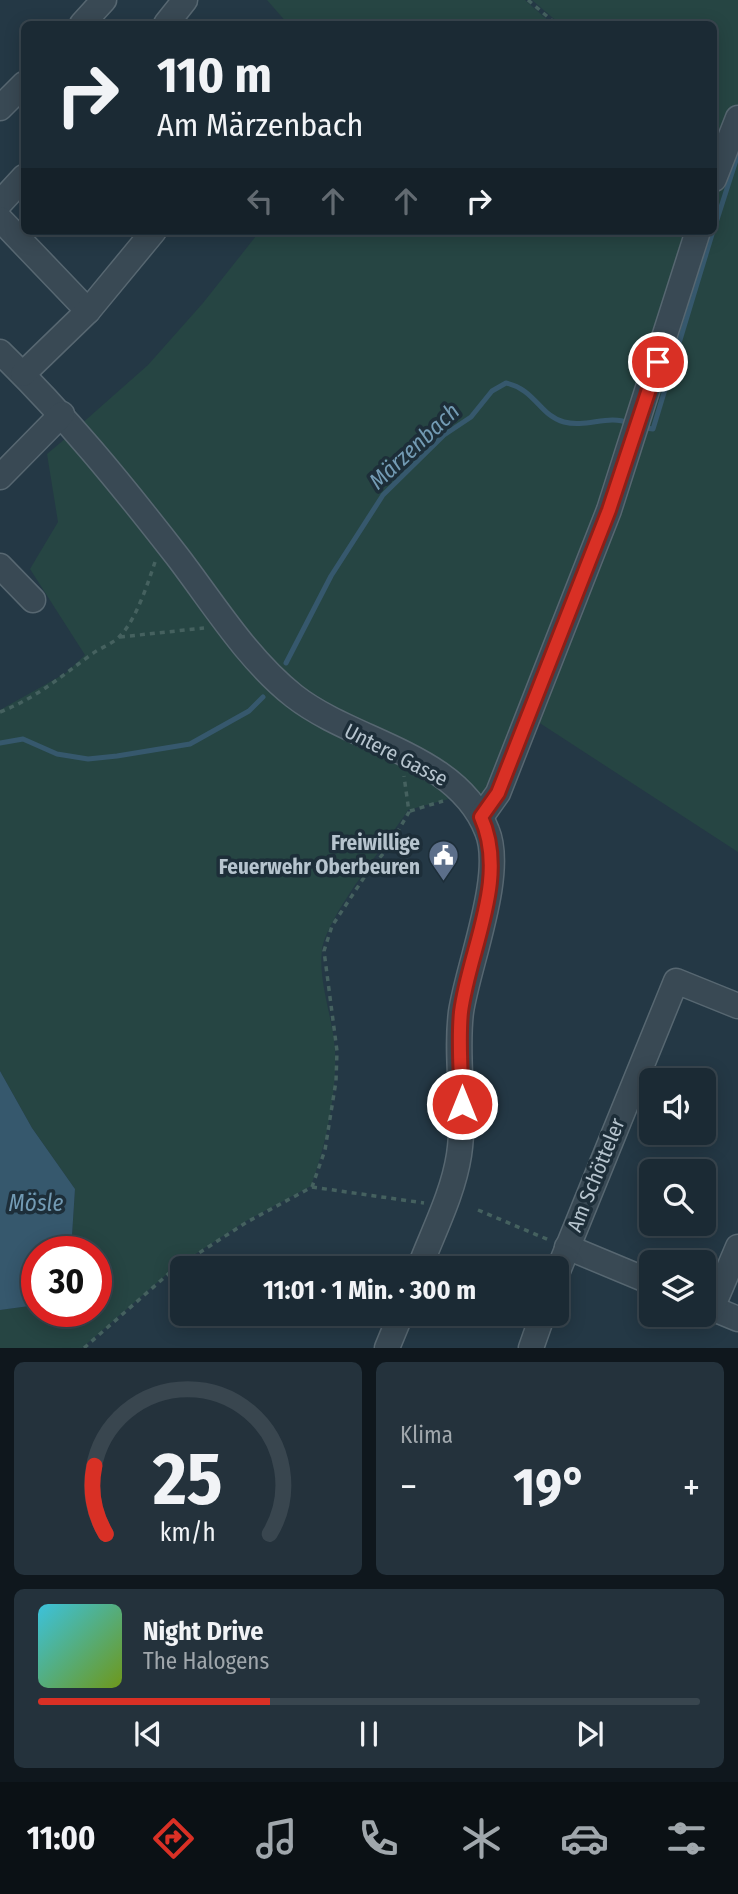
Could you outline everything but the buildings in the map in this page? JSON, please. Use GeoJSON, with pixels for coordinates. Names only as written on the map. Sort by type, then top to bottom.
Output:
{"type":"FeatureCollection","features":[{"type":"Feature","properties":{"kind":"street"},"geometry":{"type":"LineString","coordinates":[[85,21],[104,0]]}},
{"type":"Feature","properties":{"kind":"street"},"geometry":{"type":"LineString","coordinates":[[168,21],[185,0]]}},
{"type":"Feature","properties":{"kind":"street"},"geometry":{"type":"LineString","coordinates":[[0,108],[21,87]]}},
{"type":"Feature","properties":{"kind":"street"},"geometry":{"type":"LineString","coordinates":[[717,171],[738,118]]}},
{"type":"Feature","properties":{"kind":"street"},"geometry":{"type":"LineString","coordinates":[[0,203],[21,180]]}},
{"type":"Feature","properties":{"kind":"street"},"geometry":{"type":"LineString","coordinates":[[0,219],[88,311]]}},
{"type":"Feature","properties":{"kind":"street"},"geometry":{"type":"LineString","coordinates":[[23,374],[88,311],[151,235]]}},
{"type":"Feature","properties":{"kind":"street"},"geometry":{"type":"LineString","coordinates":[[424,1256],[459,1157],[462,1125],[461,1013],[489,886],[492,855],[489,835],[473,807],[498,793],[609,510],[697,235]]}},
{"type":"Feature","properties":{"kind":"street","name":"Untere Gasse"},"geometry":{"type":"LineString","coordinates":[[0,352],[62,414],[264,669],[295,697],[338,725],[400,753],[454,783],[473,807]]}},
{"type":"Feature","properties":{"kind":"street"},"geometry":{"type":"LineString","coordinates":[[0,477],[62,414]]}},
{"type":"Feature","properties":{"kind":"street"},"geometry":{"type":"LineString","coordinates":[[0,566],[33,600]]}},
{"type":"Feature","properties":{"kind":"street","name":"Am Schötteler"},"geometry":{"type":"LineString","coordinates":[[564,1256],[676,981],[738,1006]]}},
{"type":"Feature","properties":{"kind":"street"},"geometry":{"type":"LineString","coordinates":[[567,1247],[639,1277]]}},
{"type":"Feature","properties":{"kind":"street"},"geometry":{"type":"LineString","coordinates":[[716,1290],[738,1247]]}},
{"type":"Feature","properties":{"kind":"street"},"geometry":{"type":"LineString","coordinates":[[716,1309],[738,1319]]}},
{"type":"Feature","properties":{"kind":"street"},"geometry":{"type":"LineString","coordinates":[[387,1348],[396,1326]]}},
{"type":"Feature","properties":{"kind":"street"},"geometry":{"type":"LineString","coordinates":[[531,1348],[539,1326]]}},
{"type":"Feature","properties":{"kind":"path"},"geometry":{"type":"LineString","coordinates":[[528,0],[552,21]]}},
{"type":"Feature","properties":{"kind":"path"},"geometry":{"type":"LineString","coordinates":[[0,712],[45,689],[120,637],[146,589],[162,537]]}},
{"type":"Feature","properties":{"kind":"path"},"geometry":{"type":"LineString","coordinates":[[120,637],[194,627],[234,631]]}},
{"type":"Feature","properties":{"kind":"path"},"geometry":{"type":"LineString","coordinates":[[400,753],[409,812]]}},
{"type":"Feature","properties":{"kind":"path"},"geometry":{"type":"LineString","coordinates":[[312,1187],[325,1150],[336,1081],[337,1051],[324,951],[332,926],[362,879],[390,845],[409,812],[430,803],[473,807]]}},
{"type":"Feature","properties":{"kind":"path"},"geometry":{"type":"LineString","coordinates":[[84,1348],[174,1269],[247,1223],[312,1187],[410,1203],[428,1204],[446,1199]]}},
{"type":"Feature","properties":{"kind":"path"},"geometry":{"type":"LineString","coordinates":[[478,1210],[567,1247]]}},
{"type":"Feature","properties":{"kind":"green space"},"geometry":{"type":"Polygon","coordinates":[[[267,0],[525,0],[549,21],[285,21],[267,0]]]}},
{"type":"Feature","properties":{"kind":"green space"},"geometry":{"type":"Polygon","coordinates":[[[532,0],[738,0],[738,112],[717,142],[717,21],[556,21],[532,0]]]}},
{"type":"Feature","properties":{"kind":"green space"},"geometry":{"type":"Polygon","coordinates":[[[738,126],[738,852],[532,718],[701,235],[717,235],[717,183],[738,126]]]}},
{"type":"Feature","properties":{"kind":"green space"},"geometry":{"type":"Polygon","coordinates":[[[257,235],[694,235],[636,417],[481,810],[297,693],[79,426],[148,365],[203,303],[257,235]]]}},
{"type":"Feature","properties":{"kind":"green space"},"geometry":{"type":"Polygon","coordinates":[[[72,433],[260,674],[460,796],[408,810],[346,899],[326,936],[321,962],[335,1050],[334,1084],[326,1136],[311,1186],[246,1221],[192,1256],[170,1256],[170,1271],[112,1322],[112,1236],[72,1236],[75,1189],[32,1128],[0,1071],[0,710],[66,673],[85,655],[30,569],[58,522],[47,454],[72,433]]]}},
{"type":"Feature","properties":{"kind":"green space"},"geometry":{"type":"Polygon","coordinates":[[[21,1307],[21,1327],[106,1327],[82,1348],[0,1348],[0,1310],[21,1307]]]}},
{"type":"Feature","properties":{"kind":"water","name":"Mösle"},"geometry":{"type":"Polygon","coordinates":[[[0,1071],[32,1128],[75,1189],[72,1236],[21,1236],[21,1307],[0,1310],[0,1071]]]}},
{"type":"Feature","properties":{"kind":"waterway","name":"Märzenbach"},"geometry":{"type":"LineString","coordinates":[[717,220],[738,154]]}},
{"type":"Feature","properties":{"kind":"waterway","name":"Märzenbach"},"geometry":{"type":"LineString","coordinates":[[646,428],[653,429],[712,235]]}},
{"type":"Feature","properties":{"kind":"waterway","name":"Märzenbach"},"geometry":{"type":"LineString","coordinates":[[286,663],[331,576],[383,495],[444,435],[471,417],[492,391],[506,383],[516,386],[549,414],[564,422],[613,420],[629,423]]}},
{"type":"Feature","properties":{"kind":"waterway","name":"Märzenbach"},"geometry":{"type":"LineString","coordinates":[[0,743],[23,739],[57,754],[88,759],[190,744],[249,711],[263,697]]}},
{"type":"Feature","properties":{"kind":"place","name":"Freiwillige Feuerwehr Oberbeuren"},"geometry":{"type":"Point","coordinates":[443,882]}},
{"type":"Feature","properties":{"kind":"route"},"geometry":{"type":"LineString","coordinates":[[462,1104],[461,1013],[489,886],[492,855],[489,835],[481,817],[498,793],[566,623],[609,510],[658,362]]}}]}
